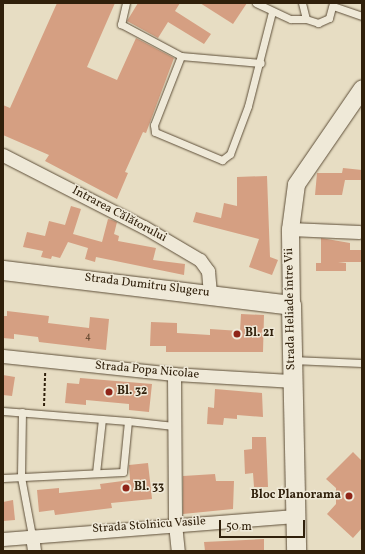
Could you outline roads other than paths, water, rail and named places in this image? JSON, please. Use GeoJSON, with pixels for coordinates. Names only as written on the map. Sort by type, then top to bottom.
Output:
{"type":"FeatureCollection","features":[{"type":"Feature","properties":{"kind":"main road","name":"Strada Dumitru Slugeru"},"geometry":{"type":"LineString","coordinates":[[3,270],[291,305]]}},
{"type":"Feature","properties":{"kind":"main road","name":"Strada Heliade între Vii"},"geometry":{"type":"LineString","coordinates":[[291,305],[296,551]]}},
{"type":"Feature","properties":{"kind":"street","name":"Strada Heliade între Vii"},"geometry":{"type":"LineString","coordinates":[[291,305],[290,229],[292,197],[300,174],[362,88]]}},
{"type":"Feature","properties":{"kind":"street","name":"Intrarea Călătorului"},"geometry":{"type":"LineString","coordinates":[[3,155],[144,227],[200,260],[208,271],[210,294]]}},
{"type":"Feature","properties":{"kind":"street"},"geometry":{"type":"LineString","coordinates":[[290,229],[360,232]]}},
{"type":"Feature","properties":{"kind":"street","name":"Strada Popa Nicolae"},"geometry":{"type":"LineString","coordinates":[[3,356],[174,374],[292,381]]}},
{"type":"Feature","properties":{"kind":"street"},"geometry":{"type":"LineString","coordinates":[[174,374],[175,524],[178,551]]}},
{"type":"Feature","properties":{"kind":"street","name":"Strada Stolnicu Vasile"},"geometry":{"type":"LineString","coordinates":[[3,539],[175,524],[295,516]]}},
{"type":"Feature","properties":{"kind":"street"},"geometry":{"type":"LineString","coordinates":[[32,536],[34,551]]}},
{"type":"Feature","properties":{"kind":"lane"},"geometry":{"type":"LineString","coordinates":[[126,3],[121,24],[181,56],[261,63]]}},
{"type":"Feature","properties":{"kind":"lane"},"geometry":{"type":"LineString","coordinates":[[256,3],[272,12],[291,19],[306,19],[324,22],[333,4],[362,16]]}},
{"type":"Feature","properties":{"kind":"lane"},"geometry":{"type":"LineString","coordinates":[[302,3],[306,19]]}},
{"type":"Feature","properties":{"kind":"lane"},"geometry":{"type":"LineString","coordinates":[[181,56],[154,124],[155,132],[222,160],[230,154],[261,63],[272,12]]}},
{"type":"Feature","properties":{"kind":"lane"},"geometry":{"type":"LineString","coordinates":[[292,360],[362,363]]}},
{"type":"Feature","properties":{"kind":"lane"},"geometry":{"type":"LineString","coordinates":[[3,411],[174,426]]}},
{"type":"Feature","properties":{"kind":"lane"},"geometry":{"type":"LineString","coordinates":[[22,412],[21,477],[32,536]]}},
{"type":"Feature","properties":{"kind":"lane"},"geometry":{"type":"LineString","coordinates":[[96,473],[102,419]]}},
{"type":"Feature","properties":{"kind":"lane"},"geometry":{"type":"LineString","coordinates":[[3,478],[123,472],[128,422]]}},
{"type":"Feature","properties":{"kind":"place","name":"Bl. 21"},"geometry":{"type":"Point","coordinates":[237,334]}},
{"type":"Feature","properties":{"kind":"place","name":"Bl. 32"},"geometry":{"type":"Point","coordinates":[109,392]}},
{"type":"Feature","properties":{"kind":"place","name":"Bl. 33"},"geometry":{"type":"Point","coordinates":[126,488]}},
{"type":"Feature","properties":{"kind":"place","name":"Bloc Planorama"},"geometry":{"type":"Point","coordinates":[349,496]}}]}
